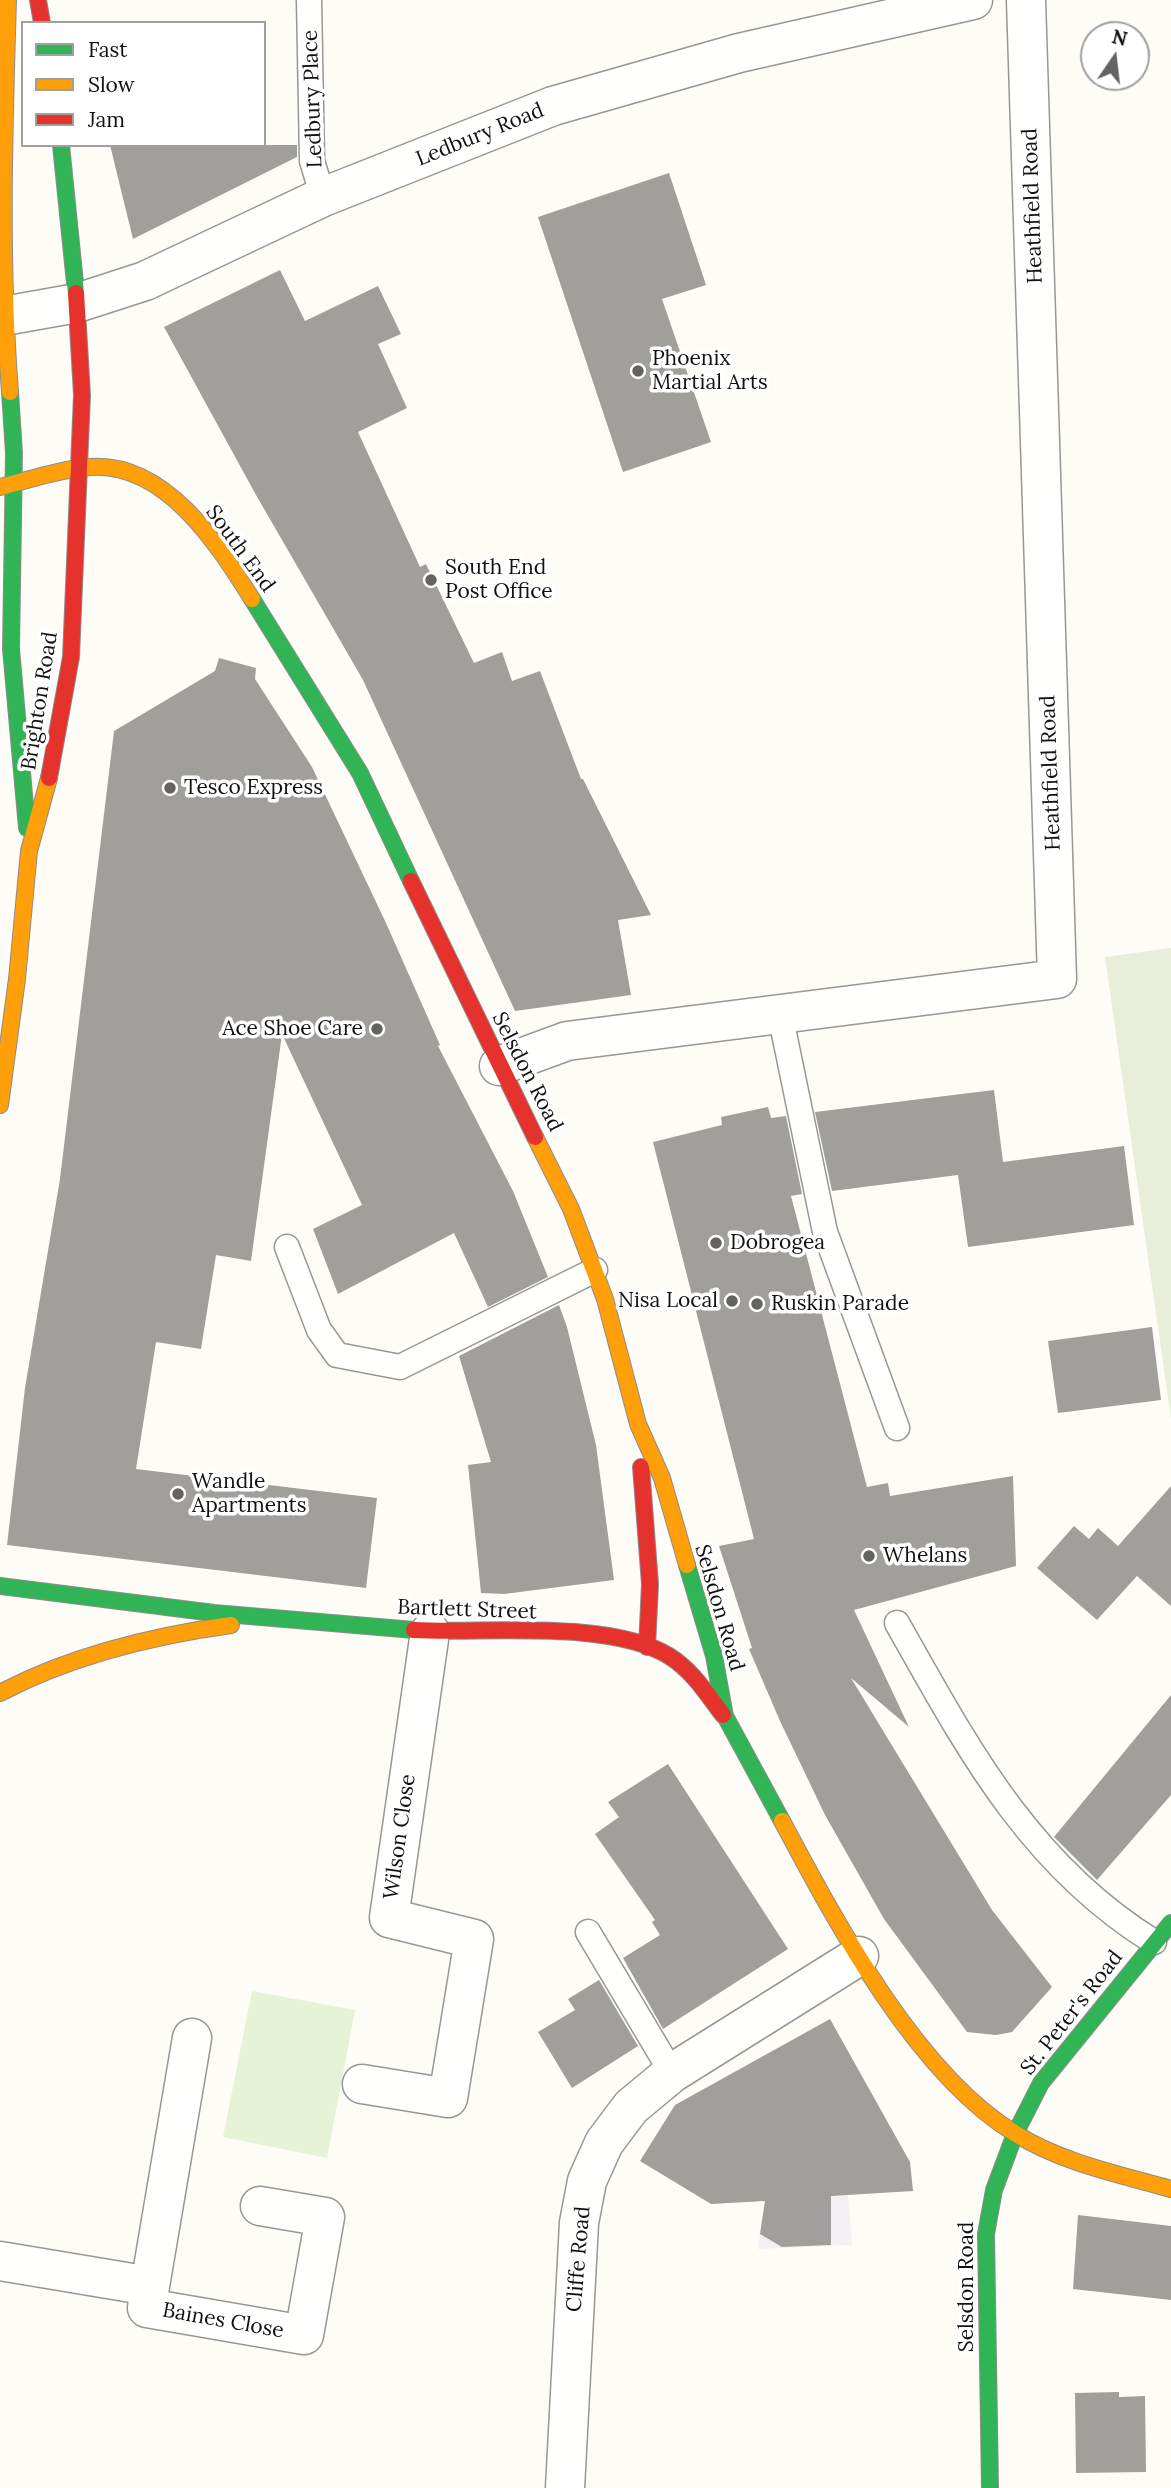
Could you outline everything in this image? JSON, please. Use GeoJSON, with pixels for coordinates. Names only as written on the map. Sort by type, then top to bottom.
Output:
{"type":"FeatureCollection","features":[{"type":"Feature","properties":{"kind":"main road"},"geometry":{"type":"LineString","coordinates":[[7,486],[2,183],[3,37],[8,0]]}},
{"type":"Feature","properties":{"kind":"main road"},"geometry":{"type":"LineString","coordinates":[[38,0],[42,21]]}},
{"type":"Feature","properties":{"kind":"main road"},"geometry":{"type":"LineString","coordinates":[[61,147],[77,303],[82,394],[79,469]]}},
{"type":"Feature","properties":{"kind":"main road","name":"South End"},"geometry":{"type":"LineString","coordinates":[[7,486],[79,469],[108,467],[133,472],[159,486],[184,508],[234,570],[325,714]]}},
{"type":"Feature","properties":{"kind":"main road","name":"Brighton Road"},"geometry":{"type":"LineString","coordinates":[[29,851],[46,798],[68,680],[79,469]]}},
{"type":"Feature","properties":{"kind":"main road","name":"Brighton Road"},"geometry":{"type":"LineString","coordinates":[[0,1105],[17,979],[29,851],[11,649],[7,486]]}},
{"type":"Feature","properties":{"kind":"main road","name":"Selsdon Road"},"geometry":{"type":"LineString","coordinates":[[325,714],[386,827],[499,1066],[551,1166],[595,1270],[638,1424],[662,1478],[714,1656],[725,1716],[859,1956],[930,2059],[972,2101],[1015,2134],[994,2190],[986,2234],[990,2488]]}},
{"type":"Feature","properties":{"kind":"main road"},"geometry":{"type":"LineString","coordinates":[[638,1424],[650,1584],[647,1647]]}},
{"type":"Feature","properties":{"kind":"main road","name":"Bartlett Street"},"geometry":{"type":"LineString","coordinates":[[0,1586],[285,1620],[430,1632],[605,1636],[647,1647],[682,1665],[725,1716]]}},
{"type":"Feature","properties":{"kind":"main road","name":"Bartlett Street"},"geometry":{"type":"LineString","coordinates":[[0,1693],[36,1675],[110,1651],[223,1626],[285,1620]]}},
{"type":"Feature","properties":{"kind":"main road","name":"St. Peter's Road"},"geometry":{"type":"LineString","coordinates":[[1015,2134],[1041,2083],[1057,2060],[1171,1923]]}},
{"type":"Feature","properties":{"kind":"main road"},"geometry":{"type":"LineString","coordinates":[[1015,2134],[1072,2162],[1171,2189]]}},
{"type":"Feature","properties":{"kind":"street","name":"Ledbury Road"},"geometry":{"type":"LineString","coordinates":[[4,316],[77,303],[145,281],[323,197],[553,106],[739,53],[973,0]]}},
{"type":"Feature","properties":{"kind":"street","name":"Heathfield Road"},"geometry":{"type":"LineString","coordinates":[[499,1066],[567,1041],[1057,979],[1026,0]]}},
{"type":"Feature","properties":{"kind":"street","name":"Wilson Close"},"geometry":{"type":"LineString","coordinates":[[362,2084],[448,2098],[474,1940],[389,1918],[430,1632]]}},
{"type":"Feature","properties":{"kind":"street","name":"Cliffe Road"},"geometry":{"type":"LineString","coordinates":[[565,2488],[579,2224],[587,2181],[604,2143],[631,2107],[673,2073],[859,1956]]}},
{"type":"Feature","properties":{"kind":"street","name":"Baines Close"},"geometry":{"type":"LineString","coordinates":[[192,2038],[147,2308],[304,2335],[325,2217],[260,2206]]}},
{"type":"Feature","properties":{"kind":"street","name":"Baines Close"},"geometry":{"type":"LineString","coordinates":[[0,2262],[150,2286]]}},
{"type":"Feature","properties":{"kind":"lane","name":"Ledbury Place"},"geometry":{"type":"LineString","coordinates":[[309,0],[312,161],[323,197]]}},
{"type":"Feature","properties":{"kind":"lane"},"geometry":{"type":"LineString","coordinates":[[780,1013],[825,1232],[897,1428]]}},
{"type":"Feature","properties":{"kind":"lane"},"geometry":{"type":"LineString","coordinates":[[287,1247],[319,1330],[337,1355],[400,1367],[595,1270]]}},
{"type":"Feature","properties":{"kind":"lane"},"geometry":{"type":"LineString","coordinates":[[897,1623],[970,1753],[1039,1847],[1121,1922],[1154,1942]]}},
{"type":"Feature","properties":{"kind":"lane"},"geometry":{"type":"LineString","coordinates":[[588,1932],[673,2073]]}},
{"type":"Feature","properties":{"kind":"shaded area"},"geometry":{"type":"Polygon","coordinates":[[[905,2166],[848,2195],[852,2245],[758,2249],[765,2196],[905,2166]]]}},
{"type":"Feature","properties":{"kind":"green space"},"geometry":{"type":"Polygon","coordinates":[[[1171,948],[1171,1418],[1105,957],[1171,948]]]}},
{"type":"Feature","properties":{"kind":"green space"},"geometry":{"type":"Polygon","coordinates":[[[252,1991],[355,2010],[327,2158],[223,2137],[252,1991]]]}},
{"type":"Feature","properties":{"kind":"building"},"geometry":{"type":"Polygon","coordinates":[[[297,145],[297,157],[133,239],[110,147],[297,145]]]}},
{"type":"Feature","properties":{"kind":"building","name":"Phoenix Martial Arts"},"geometry":{"type":"Polygon","coordinates":[[[669,173],[706,285],[662,299],[711,442],[623,472],[538,217],[669,173]]]}},
{"type":"Feature","properties":{"kind":"building"},"geometry":{"type":"Polygon","coordinates":[[[280,270],[305,321],[378,286],[401,334],[378,344],[407,408],[358,432],[420,567],[426,564],[474,663],[502,652],[512,681],[540,671],[581,779],[651,915],[618,920],[631,995],[515,1011],[363,680],[256,495],[164,327],[280,270]]]}},
{"type":"Feature","properties":{"kind":"building"},"geometry":{"type":"Polygon","coordinates":[[[219,658],[256,668],[255,679],[312,767],[386,923],[440,1045],[438,1046],[513,1191],[548,1277],[488,1307],[454,1233],[338,1294],[313,1229],[362,1205],[282,1034],[251,1261],[216,1255],[201,1349],[156,1342],[136,1469],[377,1498],[366,1588],[7,1545],[25,1388],[60,1179],[114,731],[215,671],[219,658]]]}},
{"type":"Feature","properties":{"kind":"building"},"geometry":{"type":"Polygon","coordinates":[[[994,1090],[1003,1162],[1124,1146],[1134,1225],[968,1247],[958,1175],[832,1191],[815,1112],[994,1090]]]}},
{"type":"Feature","properties":{"kind":"building"},"geometry":{"type":"Polygon","coordinates":[[[768,1107],[771,1118],[786,1116],[802,1194],[791,1196],[867,1487],[888,1483],[890,1496],[1013,1476],[1016,1566],[854,1610],[909,1727],[851,1678],[992,1910],[1052,1987],[1012,2032],[996,2035],[967,2032],[884,1919],[825,1815],[780,1721],[749,1649],[752,1648],[719,1546],[754,1539],[653,1142],[722,1125],[721,1117],[768,1107]]]}},
{"type":"Feature","properties":{"kind":"building"},"geometry":{"type":"Polygon","coordinates":[[[559,1305],[567,1327],[596,1445],[614,1580],[504,1594],[481,1593],[468,1465],[491,1462],[459,1356],[559,1305]]]}},
{"type":"Feature","properties":{"kind":"building"},"geometry":{"type":"Polygon","coordinates":[[[1152,1327],[1161,1400],[1058,1413],[1048,1341],[1152,1327]]]}},
{"type":"Feature","properties":{"kind":"building"},"geometry":{"type":"Polygon","coordinates":[[[1171,1486],[1171,1606],[1137,1576],[1097,1620],[1037,1568],[1074,1526],[1089,1539],[1098,1528],[1118,1546],[1171,1486]]]}},
{"type":"Feature","properties":{"kind":"building"},"geometry":{"type":"Polygon","coordinates":[[[1171,1695],[1171,1795],[1097,1880],[1054,1837],[1171,1695]]]}},
{"type":"Feature","properties":{"kind":"building"},"geometry":{"type":"Polygon","coordinates":[[[668,1764],[788,1949],[663,2029],[623,1958],[660,1935],[652,1922],[655,1920],[595,1834],[619,1817],[608,1802],[668,1764]]]}},
{"type":"Feature","properties":{"kind":"building"},"geometry":{"type":"Polygon","coordinates":[[[599,1980],[638,2046],[572,2088],[538,2032],[575,2010],[568,1999],[599,1980]]]}},
{"type":"Feature","properties":{"kind":"building"},"geometry":{"type":"Polygon","coordinates":[[[830,2019],[910,2162],[913,2191],[831,2196],[831,2245],[782,2247],[760,2234],[765,2201],[711,2204],[640,2161],[675,2105],[830,2019]]]}},
{"type":"Feature","properties":{"kind":"building"},"geometry":{"type":"Polygon","coordinates":[[[1078,2215],[1171,2226],[1171,2300],[1073,2289],[1078,2215]]]}},
{"type":"Feature","properties":{"kind":"building"},"geometry":{"type":"Polygon","coordinates":[[[1119,2392],[1119,2397],[1145,2396],[1146,2472],[1076,2473],[1075,2393],[1119,2392]]]}},
{"type":"Feature","properties":{"kind":"traffic: fast"},"geometry":{"type":"LineString","coordinates":[[61,147],[76,293]]}},
{"type":"Feature","properties":{"kind":"traffic: fast"},"geometry":{"type":"LineString","coordinates":[[10,392],[14,453],[11,649],[27,828]]}},
{"type":"Feature","properties":{"kind":"traffic: fast"},"geometry":{"type":"LineString","coordinates":[[252,599],[360,773],[411,881]]}},
{"type":"Feature","properties":{"kind":"traffic: fast"},"geometry":{"type":"LineString","coordinates":[[687,1565],[714,1656],[725,1716],[782,1821]]}},
{"type":"Feature","properties":{"kind":"traffic: fast"},"geometry":{"type":"LineString","coordinates":[[0,1586],[214,1613],[414,1630]]}},
{"type":"Feature","properties":{"kind":"traffic: fast"},"geometry":{"type":"LineString","coordinates":[[990,2488],[986,2234],[994,2190],[1015,2134],[1041,2083],[1171,1923]]}},
{"type":"Feature","properties":{"kind":"traffic: slow"},"geometry":{"type":"LineString","coordinates":[[8,0],[4,245],[10,392]]}},
{"type":"Feature","properties":{"kind":"traffic: slow"},"geometry":{"type":"LineString","coordinates":[[0,487],[56,472],[89,467],[116,469],[142,477],[165,491],[205,531],[252,599]]}},
{"type":"Feature","properties":{"kind":"traffic: slow"},"geometry":{"type":"LineString","coordinates":[[0,1105],[17,979],[29,851],[49,778]]}},
{"type":"Feature","properties":{"kind":"traffic: slow"},"geometry":{"type":"LineString","coordinates":[[535,1137],[571,1209],[605,1299],[638,1424],[662,1478],[687,1565]]}},
{"type":"Feature","properties":{"kind":"traffic: slow"},"geometry":{"type":"LineString","coordinates":[[0,1693],[55,1668],[113,1649],[171,1635],[231,1625]]}},
{"type":"Feature","properties":{"kind":"traffic: slow"},"geometry":{"type":"LineString","coordinates":[[782,1821],[853,1949],[882,1993],[912,2035],[945,2074],[979,2107],[1016,2134],[1053,2153],[1091,2167],[1171,2189]]}},
{"type":"Feature","properties":{"kind":"traffic: jam"},"geometry":{"type":"LineString","coordinates":[[38,0],[42,21]]}},
{"type":"Feature","properties":{"kind":"traffic: jam"},"geometry":{"type":"LineString","coordinates":[[49,778],[71,657],[82,395],[76,293]]}},
{"type":"Feature","properties":{"kind":"traffic: jam"},"geometry":{"type":"LineString","coordinates":[[411,881],[535,1137]]}},
{"type":"Feature","properties":{"kind":"traffic: jam"},"geometry":{"type":"LineString","coordinates":[[641,1467],[650,1584],[647,1647]]}},
{"type":"Feature","properties":{"kind":"traffic: jam"},"geometry":{"type":"LineString","coordinates":[[414,1630],[580,1633],[644,1644],[669,1656],[685,1668],[723,1715]]}},
{"type":"Feature","properties":{"kind":"place","name":"Phoenix Martial Arts"},"geometry":{"type":"Point","coordinates":[638,371]}},
{"type":"Feature","properties":{"kind":"place","name":"South End Post Office"},"geometry":{"type":"Point","coordinates":[431,580]}},
{"type":"Feature","properties":{"kind":"place","name":"Tesco Express"},"geometry":{"type":"Point","coordinates":[170,788]}},
{"type":"Feature","properties":{"kind":"place","name":"Ace Shoe Care"},"geometry":{"type":"Point","coordinates":[377,1029]}},
{"type":"Feature","properties":{"kind":"place","name":"Dobrogea"},"geometry":{"type":"Point","coordinates":[716,1243]}},
{"type":"Feature","properties":{"kind":"place","name":"Nisa Local"},"geometry":{"type":"Point","coordinates":[732,1301]}},
{"type":"Feature","properties":{"kind":"place","name":"Ruskin Parade"},"geometry":{"type":"Point","coordinates":[757,1304]}},
{"type":"Feature","properties":{"kind":"place","name":"Wandle Apartments"},"geometry":{"type":"Point","coordinates":[178,1494]}},
{"type":"Feature","properties":{"kind":"place","name":"Whelans"},"geometry":{"type":"Point","coordinates":[869,1556]}}]}
